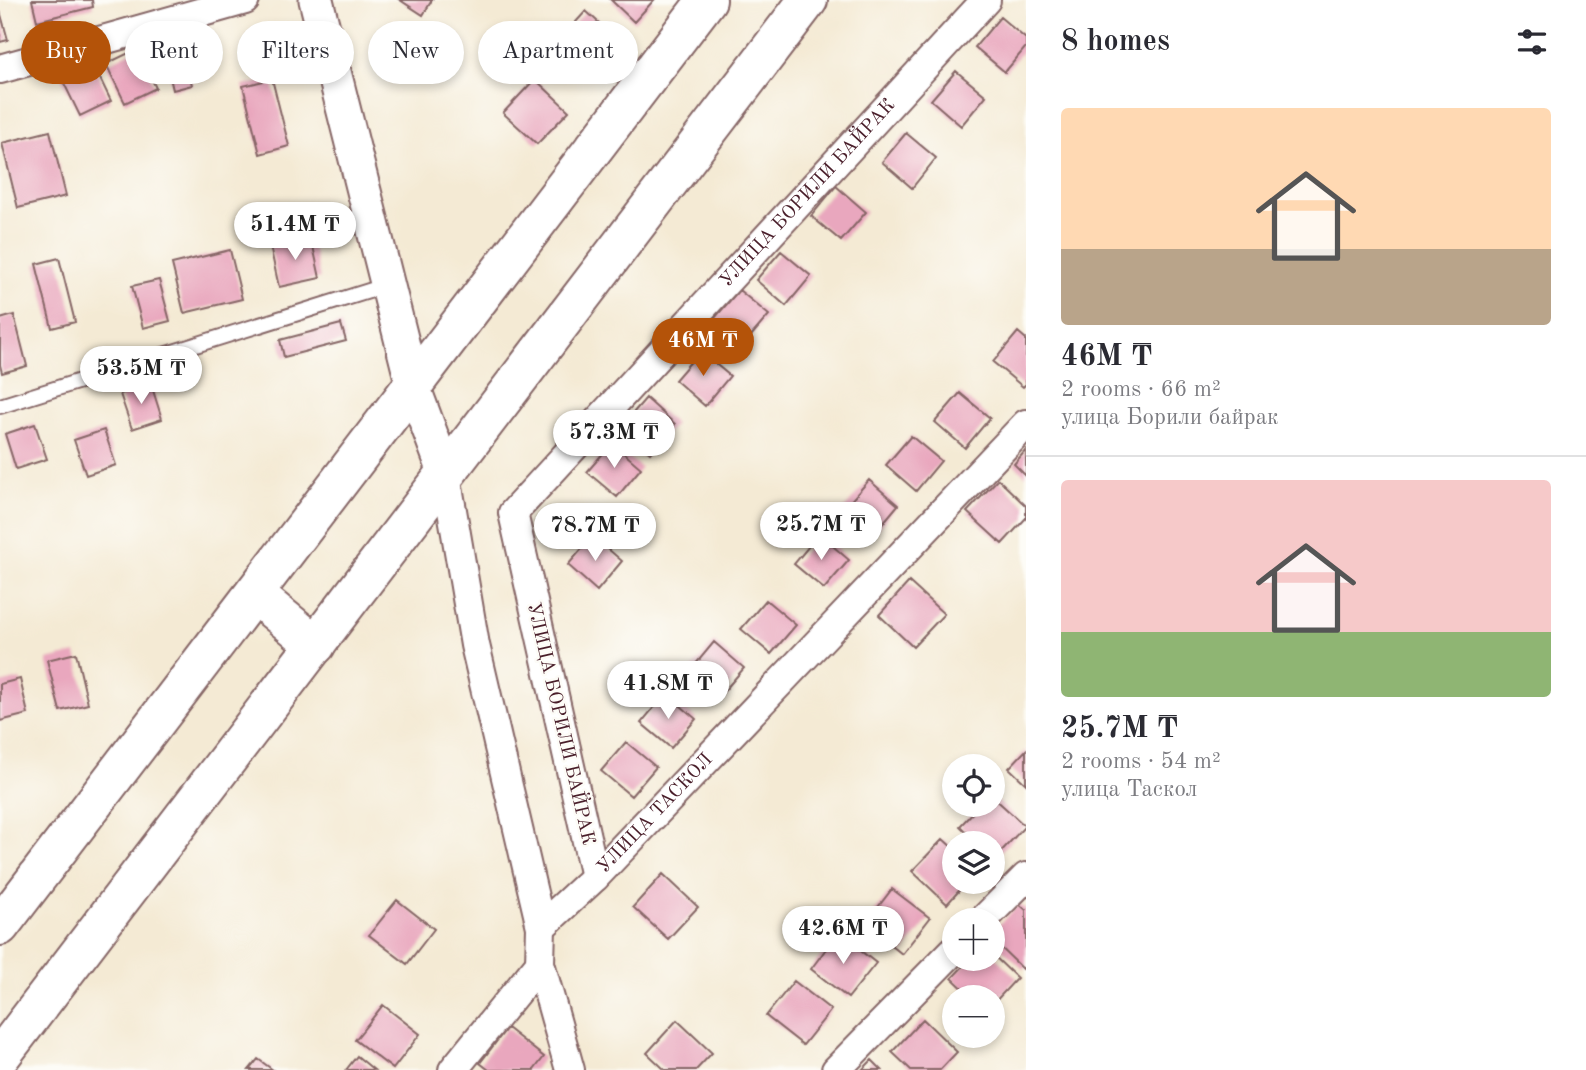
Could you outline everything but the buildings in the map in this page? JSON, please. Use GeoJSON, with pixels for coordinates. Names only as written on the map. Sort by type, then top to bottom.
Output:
{"type":"FeatureCollection","features":[{"type":"Feature","properties":{"kind":"main road"},"geometry":{"type":"LineString","coordinates":[[0,926],[707,0]]}},
{"type":"Feature","properties":{"kind":"main road"},"geometry":{"type":"LineString","coordinates":[[0,1057],[446,475],[803,2]]}},
{"type":"Feature","properties":{"kind":"main road"},"geometry":{"type":"LineString","coordinates":[[254,594],[316,645]]}},
{"type":"Feature","properties":{"kind":"street"},"geometry":{"type":"LineString","coordinates":[[0,69],[245,0]]}},
{"type":"Feature","properties":{"kind":"street"},"geometry":{"type":"LineString","coordinates":[[316,0],[413,386],[446,475],[475,645],[541,927],[540,962],[570,1070]]}},
{"type":"Feature","properties":{"kind":"street","name":"УЛИЦА БОРИЛИ БАЙРАК"},"geometry":{"type":"LineString","coordinates":[[595,877],[513,513],[985,0]]}},
{"type":"Feature","properties":{"kind":"street","name":"УЛИЦА ТАСКОЛ"},"geometry":{"type":"LineString","coordinates":[[541,927],[595,877],[1026,424]]}},
{"type":"Feature","properties":{"kind":"street"},"geometry":{"type":"LineString","coordinates":[[995,908],[1026,877]]}},
{"type":"Feature","properties":{"kind":"street"},"geometry":{"type":"LineString","coordinates":[[453,1070],[540,962]]}},
{"type":"Feature","properties":{"kind":"street"},"geometry":{"type":"LineString","coordinates":[[836,1070],[942,962]]}},
{"type":"Feature","properties":{"kind":"lane"},"geometry":{"type":"LineString","coordinates":[[0,406],[388,285]]}}]}
